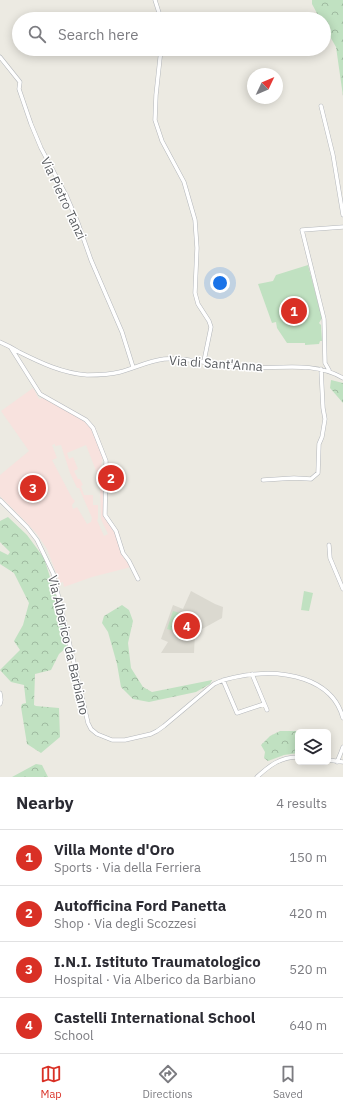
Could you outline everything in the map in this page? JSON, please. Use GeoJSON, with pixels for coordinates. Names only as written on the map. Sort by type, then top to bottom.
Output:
{"type":"FeatureCollection","features":[{"type":"Feature","properties":{"kind":"street"},"geometry":{"type":"LineString","coordinates":[[156,0],[159,12]]}},
{"type":"Feature","properties":{"kind":"street"},"geometry":{"type":"LineString","coordinates":[[160,56],[156,95],[156,120],[162,141],[185,185],[195,220],[197,248],[194,292],[198,304],[209,321],[211,327],[204,361]]}},
{"type":"Feature","properties":{"kind":"street","name":"Via Pietro Tanzi"},"geometry":{"type":"LineString","coordinates":[[0,57],[20,82],[19,89],[31,124],[41,148],[66,195],[78,223],[91,260],[122,332],[133,367]]}},
{"type":"Feature","properties":{"kind":"street"},"geometry":{"type":"LineString","coordinates":[[321,106],[334,155],[343,215]]}},
{"type":"Feature","properties":{"kind":"street"},"geometry":{"type":"LineString","coordinates":[[329,370],[325,363],[324,319],[302,230],[343,226]]}},
{"type":"Feature","properties":{"kind":"street","name":"Via di Sant'Anna"},"geometry":{"type":"LineString","coordinates":[[0,342],[45,365],[68,373],[105,375],[121,372],[152,362],[167,359],[181,359],[248,368],[288,366],[321,369],[329,370],[343,378]]}},
{"type":"Feature","properties":{"kind":"street"},"geometry":{"type":"LineString","coordinates":[[10,347],[40,394],[86,420],[93,428],[106,461],[105,515],[116,531],[123,553],[130,561],[138,579]]}},
{"type":"Feature","properties":{"kind":"street"},"geometry":{"type":"LineString","coordinates":[[263,480],[294,478],[311,480],[318,472],[319,444],[322,437],[325,419],[321,369]]}},
{"type":"Feature","properties":{"kind":"street","name":"Via Alberico da Barbiano"},"geometry":{"type":"LineString","coordinates":[[0,500],[27,527],[37,540],[51,568],[57,586],[88,723],[94,731],[104,738],[125,740],[157,732],[214,684],[223,680],[252,674],[283,674],[297,676],[310,681],[331,696],[338,705],[343,718]]}},
{"type":"Feature","properties":{"kind":"street"},"geometry":{"type":"LineString","coordinates":[[329,545],[330,558],[343,589]]}},
{"type":"Feature","properties":{"kind":"street"},"geometry":{"type":"LineString","coordinates":[[252,674],[267,710]]}},
{"type":"Feature","properties":{"kind":"street"},"geometry":{"type":"LineString","coordinates":[[223,680],[237,713],[264,704]]}},
{"type":"Feature","properties":{"kind":"street"},"geometry":{"type":"LineString","coordinates":[[0,693],[0,704]]}},
{"type":"Feature","properties":{"kind":"street"},"geometry":{"type":"LineString","coordinates":[[336,762],[343,747]]}},
{"type":"Feature","properties":{"kind":"street"},"geometry":{"type":"LineString","coordinates":[[257,777],[275,762],[295,757]]}},
{"type":"Feature","properties":{"kind":"street"},"geometry":{"type":"LineString","coordinates":[[331,761],[343,762]]}},
{"type":"Feature","properties":{"kind":"shaded area"},"geometry":{"type":"Polygon","coordinates":[[[33,388],[39,399],[43,398],[86,421],[90,426],[103,457],[101,466],[103,467],[103,515],[115,532],[121,554],[131,567],[92,577],[64,587],[63,582],[60,583],[47,549],[37,534],[0,496],[0,475],[29,451],[1,411],[33,388]],[[55,444],[52,445],[57,458],[52,460],[75,501],[72,505],[73,509],[77,507],[87,524],[91,522],[92,518],[79,488],[77,488],[70,473],[61,445],[55,446],[55,444]],[[86,445],[67,453],[69,459],[73,457],[78,469],[74,471],[83,485],[81,486],[84,495],[93,495],[93,505],[98,505],[97,520],[104,536],[108,534],[101,519],[100,481],[86,445]]]}},
{"type":"Feature","properties":{"kind":"shaded area"},"geometry":{"type":"Polygon","coordinates":[[[191,591],[223,607],[222,618],[195,633],[194,653],[161,653],[168,642],[161,639],[173,605],[183,609],[191,591]]]}},
{"type":"Feature","properties":{"kind":"green space"},"geometry":{"type":"Polygon","coordinates":[[[312,0],[343,0],[343,96],[336,47],[331,38],[331,12],[316,12],[312,4],[312,0]]]}},
{"type":"Feature","properties":{"kind":"green space"},"geometry":{"type":"Polygon","coordinates":[[[308,265],[322,318],[319,323],[321,325],[322,341],[320,341],[319,344],[305,345],[305,343],[287,343],[277,328],[276,322],[272,323],[258,284],[273,281],[276,275],[308,265]]]}},
{"type":"Feature","properties":{"kind":"green space"},"geometry":{"type":"Polygon","coordinates":[[[331,380],[343,383],[343,403],[330,388],[331,380]]]}},
{"type":"Feature","properties":{"kind":"green space"},"geometry":{"type":"Polygon","coordinates":[[[8,517],[27,535],[44,558],[56,596],[67,647],[59,654],[51,670],[35,674],[34,705],[59,708],[60,737],[41,753],[27,744],[21,707],[22,704],[26,703],[24,685],[11,682],[0,670],[20,650],[14,641],[23,625],[29,603],[14,573],[0,564],[0,551],[8,555],[10,552],[0,542],[0,521],[8,517]]]}},
{"type":"Feature","properties":{"kind":"green space"},"geometry":{"type":"Polygon","coordinates":[[[304,591],[313,593],[309,611],[301,610],[304,591]]]}},
{"type":"Feature","properties":{"kind":"green space"},"geometry":{"type":"Polygon","coordinates":[[[122,605],[129,610],[133,621],[128,643],[131,668],[143,687],[152,692],[212,680],[210,684],[196,692],[149,702],[133,699],[121,687],[117,664],[108,632],[102,623],[104,616],[122,605]]]}},
{"type":"Feature","properties":{"kind":"green space"},"geometry":{"type":"Polygon","coordinates":[[[173,611],[183,614],[177,632],[167,629],[173,611]]]}},
{"type":"Feature","properties":{"kind":"green space"},"geometry":{"type":"Polygon","coordinates":[[[280,731],[295,731],[295,753],[284,755],[268,761],[264,758],[265,752],[261,745],[270,736],[280,731]]]}},
{"type":"Feature","properties":{"kind":"green space"},"geometry":{"type":"Polygon","coordinates":[[[36,764],[42,765],[48,777],[12,777],[36,764]]]}},
{"type":"Feature","properties":{"kind":"place","name":"Villa Monte d'Oro"},"geometry":{"type":"Point","coordinates":[294,311]}},
{"type":"Feature","properties":{"kind":"place","name":"Autofficina Ford Panetta"},"geometry":{"type":"Point","coordinates":[111,478]}},
{"type":"Feature","properties":{"kind":"place","name":"I.N.I. Istituto Traumatologico"},"geometry":{"type":"Point","coordinates":[33,488]}},
{"type":"Feature","properties":{"kind":"place","name":"Castelli International School"},"geometry":{"type":"Point","coordinates":[187,626]}}]}
